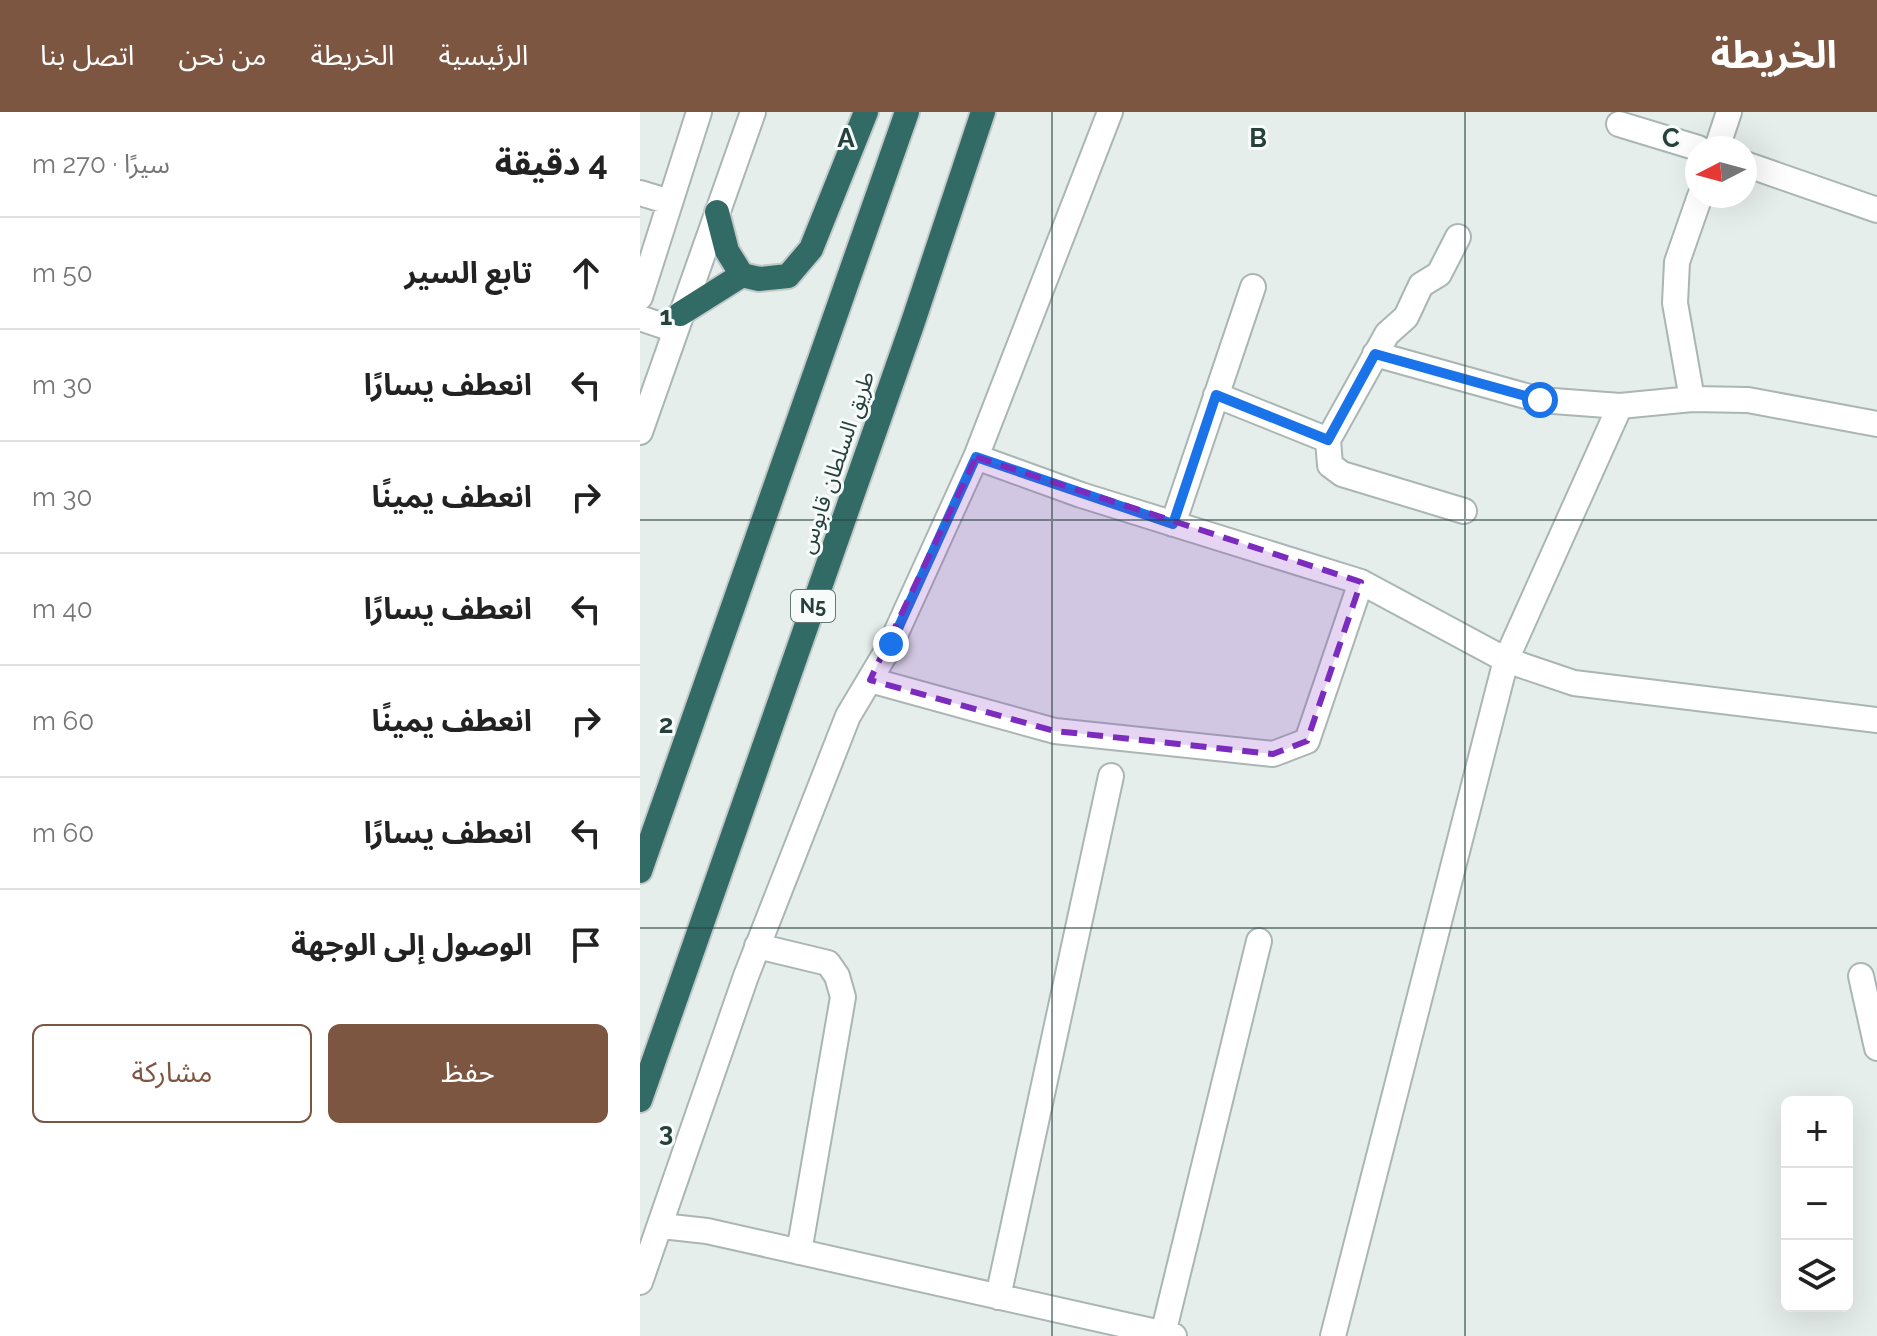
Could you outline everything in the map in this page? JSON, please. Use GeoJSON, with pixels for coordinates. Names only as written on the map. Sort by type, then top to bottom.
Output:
{"type":"FeatureCollection","features":[{"type":"Feature","properties":{"kind":"highway"},"geometry":{"type":"LineString","coordinates":[[717,212],[727,251],[742,275],[759,279],[788,276],[811,249],[866,112]]}},
{"type":"Feature","properties":{"kind":"highway"},"geometry":{"type":"LineString","coordinates":[[640,871],[907,112]]}},
{"type":"Feature","properties":{"kind":"highway","name":"طريق السلطان قابوس"},"geometry":{"type":"LineString","coordinates":[[640,1100],[912,325],[983,112]]}},
{"type":"Feature","properties":{"kind":"highway"},"geometry":{"type":"LineString","coordinates":[[677,322],[742,275]]}},
{"type":"Feature","properties":{"kind":"street"},"geometry":{"type":"LineString","coordinates":[[640,297],[699,112]]}},
{"type":"Feature","properties":{"kind":"street"},"geometry":{"type":"LineString","coordinates":[[640,1282],[757,946],[848,716],[897,633],[976,457],[1110,112]]}},
{"type":"Feature","properties":{"kind":"street"},"geometry":{"type":"LineString","coordinates":[[1721,136],[1729,112]]}},
{"type":"Feature","properties":{"kind":"street"},"geometry":{"type":"LineString","coordinates":[[640,432],[717,212],[746,114]]}},
{"type":"Feature","properties":{"kind":"street"},"geometry":{"type":"LineString","coordinates":[[1619,124],[1685,144]]}},
{"type":"Feature","properties":{"kind":"street"},"geometry":{"type":"LineString","coordinates":[[1757,168],[1877,210]]}},
{"type":"Feature","properties":{"kind":"street"},"geometry":{"type":"LineString","coordinates":[[640,193],[670,202]]}},
{"type":"Feature","properties":{"kind":"street"},"geometry":{"type":"LineString","coordinates":[[1692,399],[1675,303],[1677,262],[1696,208]]}},
{"type":"Feature","properties":{"kind":"street"},"geometry":{"type":"LineString","coordinates":[[1458,237],[1439,274],[1421,285],[1406,317],[1387,334],[1328,440],[1330,465],[1342,474],[1464,511]]}},
{"type":"Feature","properties":{"kind":"street"},"geometry":{"type":"LineString","coordinates":[[1173,524],[1253,287]]}},
{"type":"Feature","properties":{"kind":"street"},"geometry":{"type":"LineString","coordinates":[[640,318],[677,322]]}},
{"type":"Feature","properties":{"kind":"street"},"geometry":{"type":"LineString","coordinates":[[1375,354],[1540,400],[1620,406],[1692,399],[1748,400],[1877,424]]}},
{"type":"Feature","properties":{"kind":"street"},"geometry":{"type":"LineString","coordinates":[[1216,395],[1328,440]]}},
{"type":"Feature","properties":{"kind":"street"},"geometry":{"type":"LineString","coordinates":[[1333,1336],[1506,660],[1620,406]]}},
{"type":"Feature","properties":{"kind":"street"},"geometry":{"type":"LineString","coordinates":[[976,457],[1173,524],[1361,582],[1506,660],[1574,683],[1877,720]]}},
{"type":"Feature","properties":{"kind":"street"},"geometry":{"type":"LineString","coordinates":[[870,680],[1055,731],[1273,754],[1307,741],[1361,582]]}},
{"type":"Feature","properties":{"kind":"street"},"geometry":{"type":"LineString","coordinates":[[998,1297],[1111,776]]}},
{"type":"Feature","properties":{"kind":"street"},"geometry":{"type":"LineString","coordinates":[[662,1226],[707,1231],[1169,1335],[1259,941]]}},
{"type":"Feature","properties":{"kind":"street"},"geometry":{"type":"LineString","coordinates":[[757,946],[828,963],[837,976],[843,997],[799,1252]]}},
{"type":"Feature","properties":{"kind":"street"},"geometry":{"type":"LineString","coordinates":[[1861,976],[1877,1048]]}},
{"type":"Feature","properties":{"kind":"highlighted area"},"geometry":{"type":"Polygon","coordinates":[[[976,457],[1361,582],[1307,741],[1273,754],[1055,731],[870,680],[976,457]]]}},
{"type":"Feature","properties":{"kind":"route"},"geometry":{"type":"LineString","coordinates":[[891,644],[976,457],[1173,524],[1216,395],[1328,440],[1375,354],[1540,400]]}}]}
